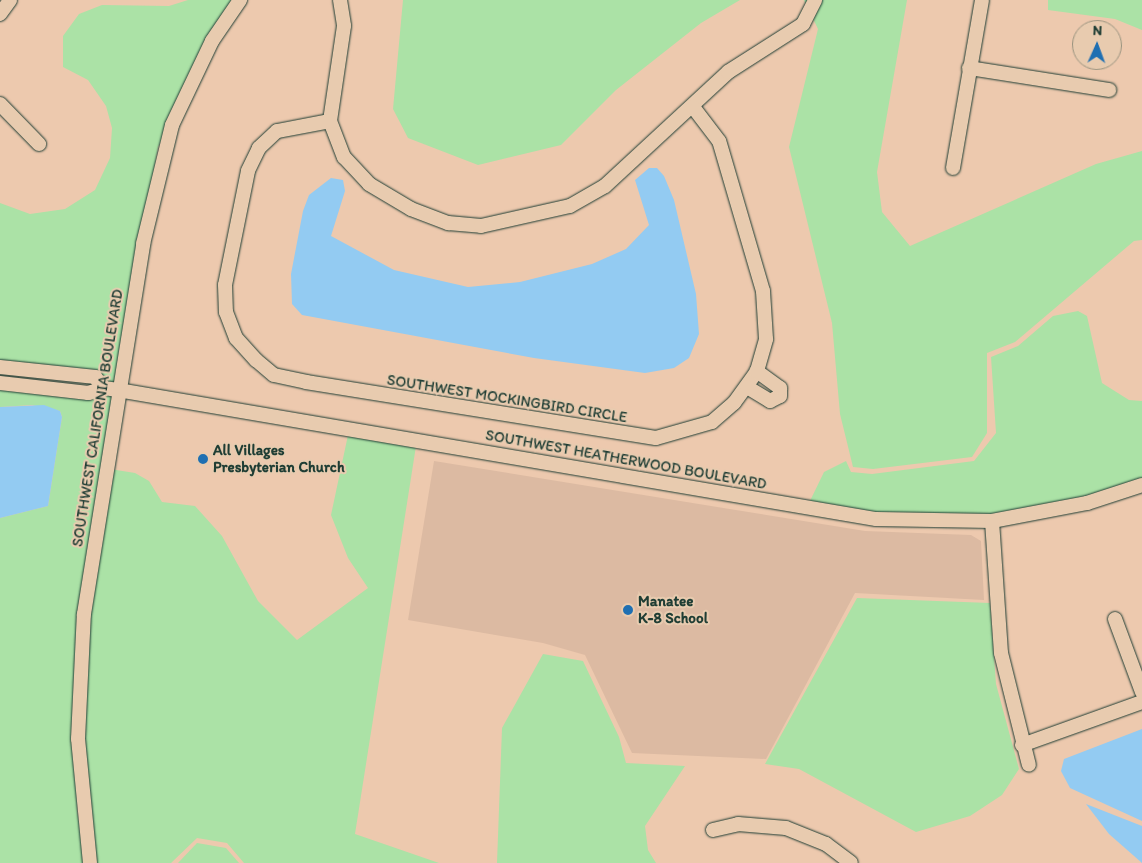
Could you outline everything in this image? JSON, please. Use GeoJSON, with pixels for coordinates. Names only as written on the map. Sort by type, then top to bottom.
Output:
{"type":"FeatureCollection","features":[{"type":"Feature","properties":{"kind":"street"},"geometry":{"type":"LineString","coordinates":[[0,14],[10,0]]}},
{"type":"Feature","properties":{"kind":"street","name":"SOUTHWEST CALIFORNIA BOULEVARD"},"geometry":{"type":"LineString","coordinates":[[90,863],[82,809],[78,682],[84,614],[118,390],[151,198],[172,125],[212,40],[240,0]]}},
{"type":"Feature","properties":{"kind":"street"},"geometry":{"type":"LineString","coordinates":[[340,0],[344,26],[330,121],[344,157],[369,184],[439,219],[481,226],[570,206],[605,186],[693,107],[728,72],[803,24],[815,0]]}},
{"type":"Feature","properties":{"kind":"street"},"geometry":{"type":"LineString","coordinates":[[953,168],[982,0]]}},
{"type":"Feature","properties":{"kind":"street"},"geometry":{"type":"LineString","coordinates":[[969,68],[1109,90]]}},
{"type":"Feature","properties":{"kind":"street"},"geometry":{"type":"LineString","coordinates":[[0,104],[39,144]]}},
{"type":"Feature","properties":{"kind":"street","name":"SOUTHWEST MOCKINGBIRD CIRCLE"},"geometry":{"type":"LineString","coordinates":[[330,121],[277,131],[259,148],[248,170],[225,284],[226,312],[236,338],[274,375],[656,438],[712,422],[747,387],[757,372],[768,319],[763,291],[719,140],[693,107]]}},
{"type":"Feature","properties":{"kind":"street","name":"SOUTHWEST HEATHERWOOD BOULEVARD"},"geometry":{"type":"LineString","coordinates":[[0,367],[95,377],[104,388]]}},
{"type":"Feature","properties":{"kind":"street"},"geometry":{"type":"LineString","coordinates":[[747,387],[770,401],[780,396],[780,388],[757,372]]}},
{"type":"Feature","properties":{"kind":"street","name":"SOUTHWEST HEATHERWOOD BOULEVARD"},"geometry":{"type":"LineString","coordinates":[[0,383],[88,393],[104,388],[118,390],[876,520],[992,522],[1087,503],[1142,485]]}},
{"type":"Feature","properties":{"kind":"street"},"geometry":{"type":"LineString","coordinates":[[992,522],[1001,653],[1022,745],[1029,765]]}},
{"type":"Feature","properties":{"kind":"street"},"geometry":{"type":"LineString","coordinates":[[1115,618],[1142,692]]}},
{"type":"Feature","properties":{"kind":"street"},"geometry":{"type":"LineString","coordinates":[[1022,745],[1142,702]]}},
{"type":"Feature","properties":{"kind":"street"},"geometry":{"type":"LineString","coordinates":[[713,830],[738,824],[786,828],[826,844],[851,863]]}},
{"type":"Feature","properties":{"kind":"shaded area","name":"Manatee K-8 School"},"geometry":{"type":"Polygon","coordinates":[[[434,461],[865,531],[971,535],[981,541],[984,600],[855,593],[766,759],[632,753],[585,655],[543,643],[408,620],[434,461]]]}},
{"type":"Feature","properties":{"kind":"green space"},"geometry":{"type":"Polygon","coordinates":[[[188,0],[235,0],[158,147],[114,385],[0,369],[0,203],[30,214],[65,209],[95,190],[110,158],[112,128],[106,106],[88,80],[63,67],[63,36],[79,14],[102,5],[169,6],[188,0]]]}},
{"type":"Feature","properties":{"kind":"green space"},"geometry":{"type":"Polygon","coordinates":[[[403,0],[740,0],[701,23],[616,90],[561,145],[478,165],[408,138],[393,109],[403,0]]]}},
{"type":"Feature","properties":{"kind":"green space"},"geometry":{"type":"Polygon","coordinates":[[[804,0],[907,0],[877,172],[882,212],[910,246],[1096,164],[1142,151],[1142,240],[1134,241],[1015,342],[987,353],[987,433],[972,457],[873,469],[853,467],[840,414],[832,323],[789,147],[818,29],[804,0]]]}},
{"type":"Feature","properties":{"kind":"green space"},"geometry":{"type":"Polygon","coordinates":[[[1048,0],[1142,0],[1142,30],[1122,22],[1122,20],[1048,10],[1048,0]]]}},
{"type":"Feature","properties":{"kind":"green space"},"geometry":{"type":"Polygon","coordinates":[[[1078,311],[1087,316],[1102,383],[1129,400],[1142,401],[1142,479],[1086,498],[992,516],[891,515],[809,503],[824,472],[846,461],[851,472],[872,474],[974,461],[996,433],[991,357],[1018,346],[1053,316],[1078,311]]]}},
{"type":"Feature","properties":{"kind":"green space"},"geometry":{"type":"Polygon","coordinates":[[[0,379],[113,395],[79,613],[74,682],[77,810],[85,863],[0,863],[0,518],[48,506],[62,417],[60,411],[32,405],[0,407],[0,379]]]}},
{"type":"Feature","properties":{"kind":"green space"},"geometry":{"type":"Polygon","coordinates":[[[348,435],[416,446],[355,834],[439,863],[244,863],[227,843],[197,838],[171,863],[95,863],[82,739],[88,614],[110,469],[135,473],[149,481],[162,502],[195,506],[222,536],[258,601],[297,640],[368,588],[348,558],[331,515],[348,435]]]}},
{"type":"Feature","properties":{"kind":"green space"},"geometry":{"type":"Polygon","coordinates":[[[857,598],[990,603],[996,684],[1019,769],[1002,795],[970,816],[916,832],[799,769],[765,764],[857,598]]]}},
{"type":"Feature","properties":{"kind":"green space"},"geometry":{"type":"Polygon","coordinates":[[[543,654],[583,661],[619,737],[626,763],[685,766],[645,826],[648,850],[656,863],[497,863],[502,728],[543,654]]]}},
{"type":"Feature","properties":{"kind":"green space"},"geometry":{"type":"Polygon","coordinates":[[[197,843],[226,848],[239,863],[178,863],[197,843]]]}},
{"type":"Feature","properties":{"kind":"water"},"geometry":{"type":"Polygon","coordinates":[[[649,168],[657,168],[664,176],[674,200],[696,294],[699,334],[689,358],[674,368],[645,373],[534,358],[302,315],[292,304],[291,274],[303,211],[309,195],[331,178],[343,180],[345,191],[331,236],[394,270],[468,287],[520,282],[592,264],[626,249],[649,225],[635,180],[649,168]]]}},
{"type":"Feature","properties":{"kind":"water"},"geometry":{"type":"Polygon","coordinates":[[[44,405],[60,411],[62,417],[48,506],[0,518],[0,407],[44,405]]]}},
{"type":"Feature","properties":{"kind":"water"},"geometry":{"type":"Polygon","coordinates":[[[1142,729],[1142,821],[1070,788],[1061,771],[1064,759],[1142,729]]]}},
{"type":"Feature","properties":{"kind":"water"},"geometry":{"type":"Polygon","coordinates":[[[1086,804],[1142,826],[1142,863],[1109,834],[1086,804]]]}},
{"type":"Feature","properties":{"kind":"place","name":"All Villages Presbyterian Church"},"geometry":{"type":"Point","coordinates":[203,459]}},
{"type":"Feature","properties":{"kind":"place","name":"Manatee K-8 School"},"geometry":{"type":"Point","coordinates":[628,610]}}]}
